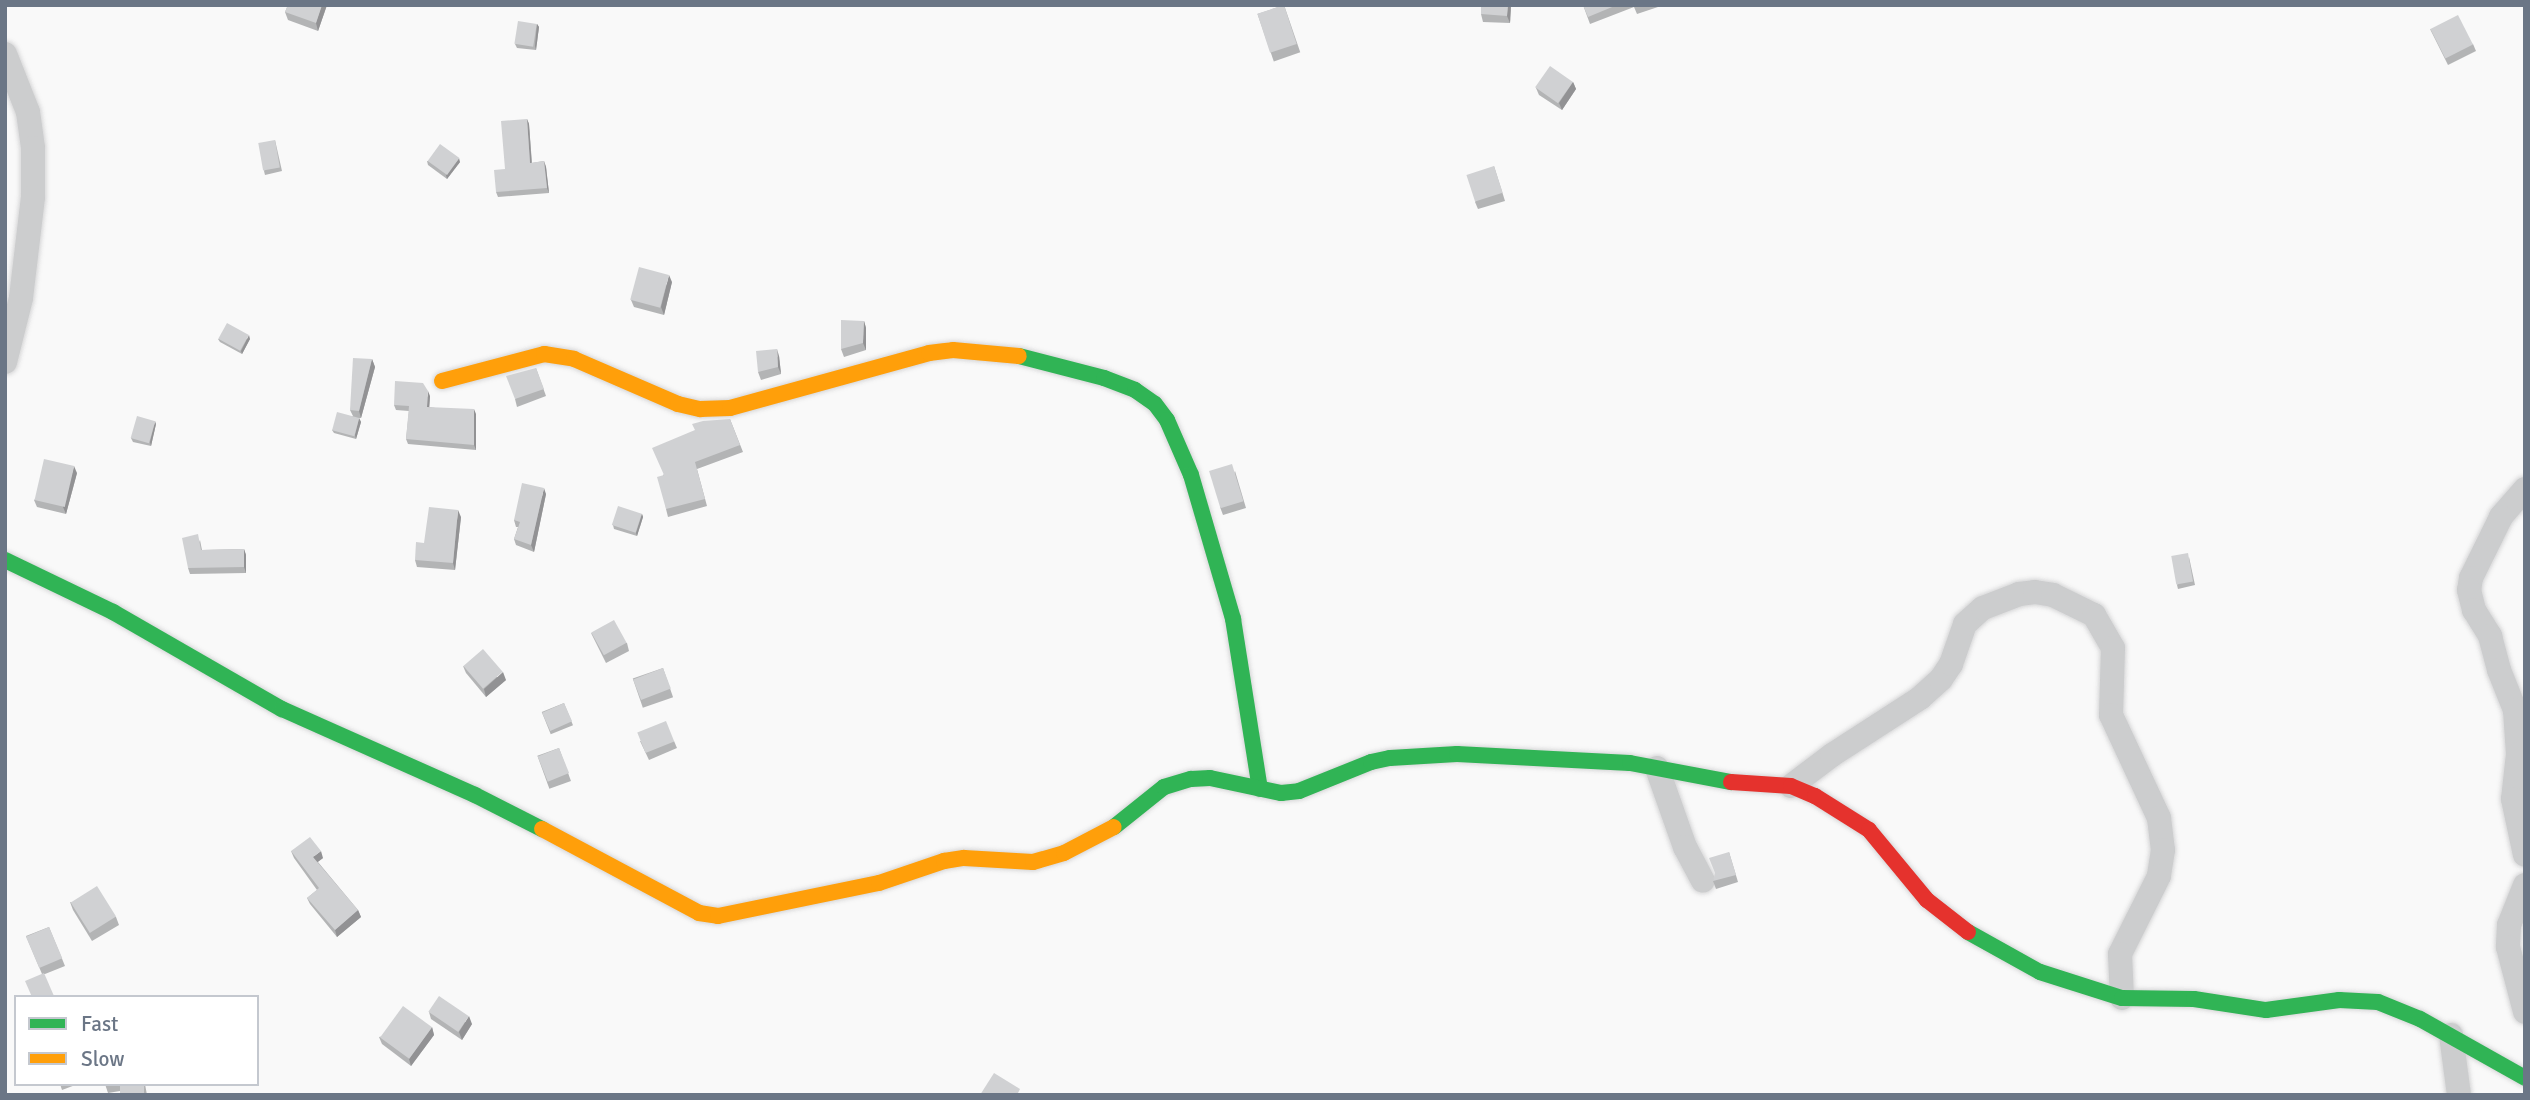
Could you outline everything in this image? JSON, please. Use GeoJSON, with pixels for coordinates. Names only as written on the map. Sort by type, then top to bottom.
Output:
{"type":"FeatureCollection","features":[{"type":"Feature","properties":{"kind":"street"},"geometry":{"type":"LineString","coordinates":[[5,54],[28,112],[33,148],[33,197],[21,298],[5,362]]}},
{"type":"Feature","properties":{"kind":"street"},"geometry":{"type":"LineString","coordinates":[[442,381],[544,354],[574,359],[678,404],[700,409],[730,408],[929,353],[953,350],[1025,357],[1104,377],[1135,390],[1155,404],[1167,420],[1191,475],[1233,619],[1260,789]]}},
{"type":"Feature","properties":{"kind":"street"},"geometry":{"type":"LineString","coordinates":[[2525,489],[2501,517],[2471,578],[2469,590],[2474,610],[2490,636],[2499,670],[2515,710],[2518,754],[2513,799],[2525,855]]}},
{"type":"Feature","properties":{"kind":"street"},"geometry":{"type":"LineString","coordinates":[[5,560],[123,617],[282,709],[475,794],[616,866],[699,914],[718,916],[742,913],[800,901],[879,883],[944,861],[964,858],[1033,863],[1064,853],[1111,830],[1164,787],[1191,779],[1210,778],[1281,793],[1298,791],[1371,762],[1419,755],[1630,763],[1740,784],[1791,786],[1868,830],[1927,900],[1965,930],[2040,972],[2122,998],[2194,999],[2266,1010],[2339,1000],[2378,1002],[2451,1035],[2525,1077]]}},
{"type":"Feature","properties":{"kind":"street"},"geometry":{"type":"LineString","coordinates":[[1791,786],[1832,755],[1920,698],[1941,679],[1951,664],[1965,624],[1983,608],[2019,594],[2035,593],[2053,595],[2094,615],[2113,648],[2111,715],[2159,818],[2163,850],[2159,876],[2120,954],[2122,998]]}},
{"type":"Feature","properties":{"kind":"street"},"geometry":{"type":"LineString","coordinates":[[1657,768],[1685,847],[1703,881]]}},
{"type":"Feature","properties":{"kind":"street"},"geometry":{"type":"LineString","coordinates":[[2525,885],[2510,925],[2508,947],[2525,1012]]}},
{"type":"Feature","properties":{"kind":"street"},"geometry":{"type":"LineString","coordinates":[[2451,1035],[2459,1095]]}},
{"type":"Feature","properties":{"kind":"building"},"geometry":{"type":"Polygon","coordinates":[[[288,5],[322,5],[316,23],[285,12],[288,5]]]}},
{"type":"Feature","properties":{"kind":"building"},"geometry":{"type":"Polygon","coordinates":[[[1284,5],[1297,44],[1270,53],[1257,14],[1284,5]]]}},
{"type":"Feature","properties":{"kind":"building"},"geometry":{"type":"Polygon","coordinates":[[[1481,5],[1508,5],[1507,16],[1481,14],[1481,5]]]}},
{"type":"Feature","properties":{"kind":"building"},"geometry":{"type":"Polygon","coordinates":[[[1583,5],[1617,5],[1588,17],[1583,5]]]}},
{"type":"Feature","properties":{"kind":"building"},"geometry":{"type":"Polygon","coordinates":[[[2458,15],[2473,44],[2445,58],[2430,29],[2458,15]]]}},
{"type":"Feature","properties":{"kind":"building"},"geometry":{"type":"Polygon","coordinates":[[[518,21],[537,24],[533,47],[514,44],[518,21]]]}},
{"type":"Feature","properties":{"kind":"building"},"geometry":{"type":"Polygon","coordinates":[[[1550,66],[1573,82],[1558,103],[1535,87],[1550,66]]]}},
{"type":"Feature","properties":{"kind":"building"},"geometry":{"type":"Polygon","coordinates":[[[527,119],[530,163],[544,161],[547,188],[496,192],[494,170],[505,169],[501,121],[527,119]]]}},
{"type":"Feature","properties":{"kind":"building"},"geometry":{"type":"Polygon","coordinates":[[[275,140],[280,168],[263,171],[258,143],[275,140]]]}},
{"type":"Feature","properties":{"kind":"building"},"geometry":{"type":"Polygon","coordinates":[[[440,144],[459,158],[447,175],[428,161],[440,144]]]}},
{"type":"Feature","properties":{"kind":"building"},"geometry":{"type":"Polygon","coordinates":[[[1494,166],[1503,193],[1475,202],[1466,175],[1494,166]]]}},
{"type":"Feature","properties":{"kind":"building"},"geometry":{"type":"Polygon","coordinates":[[[639,267],[669,275],[660,308],[630,300],[639,267]]]}},
{"type":"Feature","properties":{"kind":"building"},"geometry":{"type":"Polygon","coordinates":[[[841,320],[864,321],[863,343],[841,349],[841,320]]]}},
{"type":"Feature","properties":{"kind":"building"},"geometry":{"type":"Polygon","coordinates":[[[227,323],[249,335],[240,351],[218,339],[227,323]]]}},
{"type":"Feature","properties":{"kind":"building"},"geometry":{"type":"Polygon","coordinates":[[[777,349],[778,367],[758,372],[756,351],[777,349]]]}},
{"type":"Feature","properties":{"kind":"building"},"geometry":{"type":"Polygon","coordinates":[[[353,358],[372,359],[359,411],[350,410],[353,358]]]}},
{"type":"Feature","properties":{"kind":"building"},"geometry":{"type":"Polygon","coordinates":[[[536,368],[544,389],[515,399],[506,376],[536,368]]]}},
{"type":"Feature","properties":{"kind":"building"},"geometry":{"type":"Polygon","coordinates":[[[395,381],[423,383],[428,391],[427,407],[474,409],[474,445],[406,439],[409,406],[394,405],[395,381]]]}},
{"type":"Feature","properties":{"kind":"building"},"geometry":{"type":"Polygon","coordinates":[[[337,412],[359,418],[354,436],[332,430],[337,412]]]}},
{"type":"Feature","properties":{"kind":"building"},"geometry":{"type":"Polygon","coordinates":[[[137,416],[155,421],[149,443],[131,438],[137,416]]]}},
{"type":"Feature","properties":{"kind":"building"},"geometry":{"type":"Polygon","coordinates":[[[730,419],[740,445],[695,462],[705,499],[666,509],[657,477],[664,475],[652,448],[695,430],[692,424],[730,419]]]}},
{"type":"Feature","properties":{"kind":"building"},"geometry":{"type":"Polygon","coordinates":[[[44,459],[74,466],[65,507],[35,500],[44,459]]]}},
{"type":"Feature","properties":{"kind":"building"},"geometry":{"type":"Polygon","coordinates":[[[1232,464],[1243,501],[1220,508],[1209,471],[1232,464]]]}},
{"type":"Feature","properties":{"kind":"building"},"geometry":{"type":"Polygon","coordinates":[[[522,483],[544,488],[531,545],[514,539],[520,522],[514,520],[522,483]]]}},
{"type":"Feature","properties":{"kind":"building"},"geometry":{"type":"Polygon","coordinates":[[[618,506],[642,514],[636,533],[612,525],[618,506]]]}},
{"type":"Feature","properties":{"kind":"building"},"geometry":{"type":"Polygon","coordinates":[[[429,507],[458,510],[453,563],[415,560],[416,542],[424,543],[429,507]]]}},
{"type":"Feature","properties":{"kind":"building"},"geometry":{"type":"Polygon","coordinates":[[[198,534],[201,550],[244,549],[244,567],[188,568],[182,538],[198,534]]]}},
{"type":"Feature","properties":{"kind":"building"},"geometry":{"type":"Polygon","coordinates":[[[2188,553],[2193,582],[2176,585],[2171,556],[2188,553]]]}},
{"type":"Feature","properties":{"kind":"building"},"geometry":{"type":"Polygon","coordinates":[[[614,620],[627,643],[604,655],[591,633],[614,620]]]}},
{"type":"Feature","properties":{"kind":"building"},"geometry":{"type":"Polygon","coordinates":[[[483,649],[503,672],[483,689],[463,666],[483,649]]]}},
{"type":"Feature","properties":{"kind":"building"},"geometry":{"type":"Polygon","coordinates":[[[663,668],[671,689],[641,700],[633,679],[663,668]]]}},
{"type":"Feature","properties":{"kind":"building"},"geometry":{"type":"Polygon","coordinates":[[[564,703],[572,721],[550,731],[542,713],[564,703]]]}},
{"type":"Feature","properties":{"kind":"building"},"geometry":{"type":"Polygon","coordinates":[[[666,721],[674,741],[645,753],[637,733],[666,721]]]}},
{"type":"Feature","properties":{"kind":"building"},"geometry":{"type":"Polygon","coordinates":[[[559,748],[569,773],[548,782],[538,757],[559,748]]]}},
{"type":"Feature","properties":{"kind":"building"},"geometry":{"type":"Polygon","coordinates":[[[310,837],[321,851],[313,857],[358,910],[335,930],[307,898],[319,888],[291,851],[310,837]]]}},
{"type":"Feature","properties":{"kind":"building"},"geometry":{"type":"Polygon","coordinates":[[[1729,852],[1736,875],[1713,881],[1715,873],[1709,858],[1729,852]]]}},
{"type":"Feature","properties":{"kind":"building"},"geometry":{"type":"Polygon","coordinates":[[[97,886],[116,917],[90,933],[71,902],[97,886]]]}},
{"type":"Feature","properties":{"kind":"building"},"geometry":{"type":"Polygon","coordinates":[[[49,927],[62,958],[39,968],[26,937],[49,927]]]}},
{"type":"Feature","properties":{"kind":"building"},"geometry":{"type":"Polygon","coordinates":[[[44,973],[54,995],[31,995],[25,981],[44,973]]]}},
{"type":"Feature","properties":{"kind":"building"},"geometry":{"type":"Polygon","coordinates":[[[439,996],[469,1016],[458,1032],[428,1012],[439,996]]]}},
{"type":"Feature","properties":{"kind":"building"},"geometry":{"type":"Polygon","coordinates":[[[403,1006],[432,1027],[409,1059],[380,1038],[403,1006]]]}},
{"type":"Feature","properties":{"kind":"building"},"geometry":{"type":"Polygon","coordinates":[[[994,1073],[1020,1089],[1017,1095],[980,1095],[994,1073]]]}},
{"type":"Feature","properties":{"kind":"building"},"geometry":{"type":"Polygon","coordinates":[[[120,1086],[144,1086],[144,1095],[120,1095],[120,1086]]]}},
{"type":"Feature","properties":{"kind":"traffic: fast"},"geometry":{"type":"LineString","coordinates":[[1019,356],[1104,378],[1135,390],[1155,404],[1167,420],[1191,475],[1233,619],[1260,789]]}},
{"type":"Feature","properties":{"kind":"traffic: fast"},"geometry":{"type":"LineString","coordinates":[[5,560],[113,612],[282,709],[475,795],[542,829]]}},
{"type":"Feature","properties":{"kind":"traffic: fast"},"geometry":{"type":"LineString","coordinates":[[1114,827],[1164,787],[1191,779],[1210,778],[1281,793],[1299,791],[1371,762],[1390,758],[1457,754],[1630,763],[1731,782]]}},
{"type":"Feature","properties":{"kind":"traffic: fast"},"geometry":{"type":"LineString","coordinates":[[1968,932],[2040,972],[2122,998],[2194,999],[2266,1010],[2339,1000],[2378,1002],[2420,1019],[2525,1078]]}},
{"type":"Feature","properties":{"kind":"traffic: slow"},"geometry":{"type":"LineString","coordinates":[[442,381],[544,354],[574,359],[678,404],[700,409],[730,408],[929,353],[953,350],[1019,356]]}},
{"type":"Feature","properties":{"kind":"traffic: slow"},"geometry":{"type":"LineString","coordinates":[[542,829],[699,913],[718,916],[879,883],[944,861],[964,858],[1033,862],[1064,853],[1114,827]]}},
{"type":"Feature","properties":{"kind":"traffic: jam"},"geometry":{"type":"LineString","coordinates":[[1731,782],[1791,786],[1815,796],[1869,830],[1927,900],[1968,932]]}}]}
